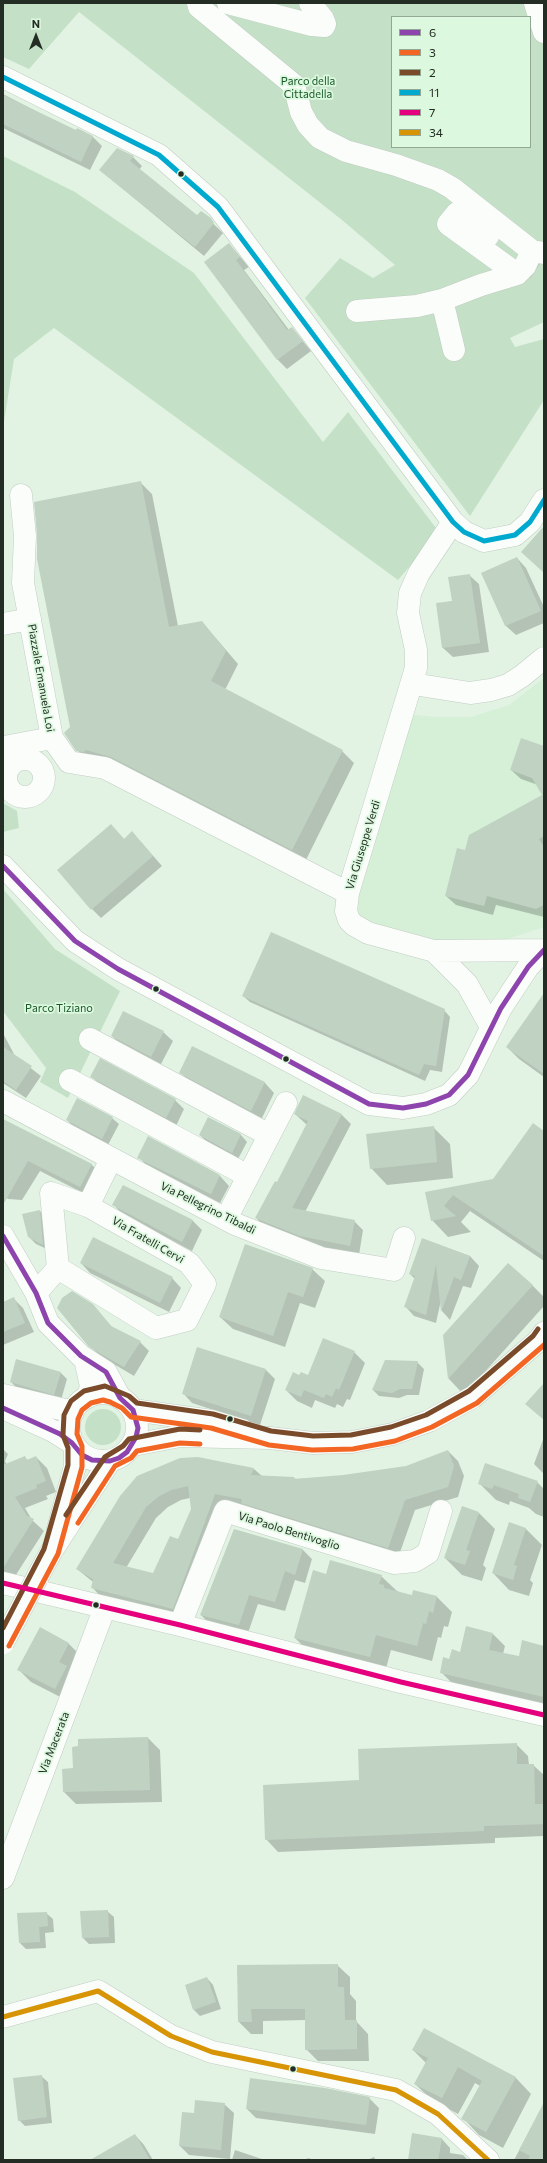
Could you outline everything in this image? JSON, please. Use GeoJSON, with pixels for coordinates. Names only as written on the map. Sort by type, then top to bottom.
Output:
{"type":"FeatureCollection","features":[{"type":"Feature","properties":{"kind":"street"},"geometry":{"type":"LineString","coordinates":[[198,3],[200,7],[294,86],[301,112],[308,125],[320,138],[346,151],[402,167],[438,180],[452,188],[528,259],[481,284],[442,300],[417,306],[357,311]]}},
{"type":"Feature","properties":{"kind":"street"},"geometry":{"type":"LineString","coordinates":[[228,3],[312,25],[324,26],[325,24],[323,19],[310,3]]}},
{"type":"Feature","properties":{"kind":"street"},"geometry":{"type":"LineString","coordinates":[[535,3],[544,32]]}},
{"type":"Feature","properties":{"kind":"street"},"geometry":{"type":"LineString","coordinates":[[3,77],[159,155],[218,207],[453,522],[464,532],[484,541],[516,535],[530,522],[544,500]]}},
{"type":"Feature","properties":{"kind":"street"},"geometry":{"type":"LineString","coordinates":[[442,300],[454,350]]}},
{"type":"Feature","properties":{"kind":"street","name":"Piazzale Emanuela Loi"},"geometry":{"type":"LineString","coordinates":[[21,495],[25,536],[23,583],[52,738],[57,778]]}},
{"type":"Feature","properties":{"kind":"street","name":"Via Giuseppe Verdi"},"geometry":{"type":"LineString","coordinates":[[453,522],[419,573],[410,593],[408,613],[417,658],[413,684],[348,893],[346,911],[349,920],[368,933],[434,951],[544,950]]}},
{"type":"Feature","properties":{"kind":"street","name":"Piazzale Emanuela Loi"},"geometry":{"type":"LineString","coordinates":[[3,624],[30,619]]}},
{"type":"Feature","properties":{"kind":"street"},"geometry":{"type":"LineString","coordinates":[[413,684],[470,693],[491,690],[517,679],[544,658]]}},
{"type":"Feature","properties":{"kind":"street","name":"Piazzale Emanuela Loi"},"geometry":{"type":"LineString","coordinates":[[52,738],[4,744],[8,770],[17,761],[30,760],[57,778]]}},
{"type":"Feature","properties":{"kind":"street"},"geometry":{"type":"LineString","coordinates":[[57,778],[105,768],[348,893]]}},
{"type":"Feature","properties":{"kind":"street"},"geometry":{"type":"LineString","coordinates":[[3,866],[75,941],[118,969],[369,1104],[403,1108],[426,1104],[449,1094],[468,1075],[501,1008],[528,967],[544,950]]}},
{"type":"Feature","properties":{"kind":"street","name":"Via Giuseppe Verdi"},"geometry":{"type":"LineString","coordinates":[[434,951],[467,984],[485,1012],[491,1028]]}},
{"type":"Feature","properties":{"kind":"street"},"geometry":{"type":"LineString","coordinates":[[90,1039],[269,1135]]}},
{"type":"Feature","properties":{"kind":"street"},"geometry":{"type":"LineString","coordinates":[[70,1080],[248,1176]]}},
{"type":"Feature","properties":{"kind":"street","name":"Via Pellegrino Tibaldi"},"geometry":{"type":"LineString","coordinates":[[3,1101],[226,1219],[321,1258],[394,1270],[404,1238]]}},
{"type":"Feature","properties":{"kind":"street"},"geometry":{"type":"LineString","coordinates":[[226,1219],[286,1103]]}},
{"type":"Feature","properties":{"kind":"street"},"geometry":{"type":"LineString","coordinates":[[88,1206],[111,1159]]}},
{"type":"Feature","properties":{"kind":"street","name":"Via Fratelli Cervi"},"geometry":{"type":"LineString","coordinates":[[51,1193],[88,1206],[189,1263],[205,1284],[187,1320],[156,1328],[58,1268],[51,1193]]}},
{"type":"Feature","properties":{"kind":"street"},"geometry":{"type":"LineString","coordinates":[[3,1236],[36,1293],[48,1323],[83,1357],[106,1372],[127,1404],[138,1428],[133,1445]]}},
{"type":"Feature","properties":{"kind":"street"},"geometry":{"type":"LineString","coordinates":[[36,1293],[58,1268]]}},
{"type":"Feature","properties":{"kind":"street"},"geometry":{"type":"LineString","coordinates":[[3,1408],[53,1431],[74,1445],[82,1455],[92,1460],[110,1461],[123,1455],[133,1445],[180,1426],[212,1421],[270,1438],[313,1443],[352,1442],[393,1434],[429,1421],[473,1397],[538,1341],[544,1333]]}},
{"type":"Feature","properties":{"kind":"street"},"geometry":{"type":"LineString","coordinates":[[83,1357],[91,1386],[88,1397]]}},
{"type":"Feature","properties":{"kind":"street"},"geometry":{"type":"LineString","coordinates":[[3,1395],[66,1410],[77,1405],[88,1397],[103,1393],[180,1426]]}},
{"type":"Feature","properties":{"kind":"street"},"geometry":{"type":"LineString","coordinates":[[51,1552],[75,1466],[74,1445],[66,1410]]}},
{"type":"Feature","properties":{"kind":"street"},"geometry":{"type":"LineString","coordinates":[[3,1643],[51,1552],[110,1461]]}},
{"type":"Feature","properties":{"kind":"street","name":"Via Paolo Bentivoglio"},"geometry":{"type":"LineString","coordinates":[[180,1625],[225,1511],[394,1563],[415,1561],[428,1553],[441,1511]]}},
{"type":"Feature","properties":{"kind":"street"},"geometry":{"type":"LineString","coordinates":[[3,1583],[180,1625],[401,1682],[544,1714]]}},
{"type":"Feature","properties":{"kind":"street","name":"Via Macerata"},"geometry":{"type":"LineString","coordinates":[[3,1878],[105,1607]]}},
{"type":"Feature","properties":{"kind":"street"},"geometry":{"type":"LineString","coordinates":[[3,2017],[98,1991],[171,2036],[212,2052],[396,2090],[438,2114],[488,2160]]}},
{"type":"Feature","properties":{"kind":"shaded area"},"geometry":{"type":"Polygon","coordinates":[[[544,678],[544,927],[505,940],[458,944],[407,936],[365,924],[349,914],[406,714],[436,717],[471,717],[509,705],[544,678]]]}},
{"type":"Feature","properties":{"kind":"green space","name":"Parco della Cittadella"},"geometry":{"type":"Polygon","coordinates":[[[3,3],[544,3],[544,322],[510,338],[515,347],[544,339],[544,400],[470,516],[305,298],[340,258],[373,278],[395,265],[342,220],[79,12],[29,69],[3,57],[3,3]]]}},
{"type":"Feature","properties":{"kind":"green space"},"geometry":{"type":"Polygon","coordinates":[[[3,156],[75,192],[194,273],[323,442],[348,412],[439,532],[398,580],[54,328],[14,359],[3,428],[3,156]]]}},
{"type":"Feature","properties":{"kind":"green space"},"geometry":{"type":"Polygon","coordinates":[[[3,803],[17,811],[19,828],[3,832],[3,803]]]}},
{"type":"Feature","properties":{"kind":"green space","name":"Parco Tiziano"},"geometry":{"type":"Polygon","coordinates":[[[3,889],[55,949],[120,991],[68,1098],[40,1082],[46,1068],[3,1011],[3,889]]]}},
{"type":"Feature","properties":{"kind":"green space"},"geometry":{"type":"Polygon","coordinates":[[[103,1409],[113,1412],[118,1417],[121,1427],[118,1437],[113,1442],[103,1445],[93,1442],[88,1437],[85,1427],[88,1417],[93,1412],[103,1409]]]}},
{"type":"Feature","properties":{"kind":"building"},"geometry":{"type":"Polygon","coordinates":[[[3,95],[76,130],[77,128],[93,136],[81,162],[3,124],[3,95]]]}},
{"type":"Feature","properties":{"kind":"building"},"geometry":{"type":"Polygon","coordinates":[[[117,148],[134,156],[130,161],[197,215],[201,211],[211,218],[214,223],[195,247],[99,170],[117,148]]]}},
{"type":"Feature","properties":{"kind":"building"},"geometry":{"type":"Polygon","coordinates":[[[229,243],[240,257],[236,260],[287,330],[292,327],[303,341],[277,360],[204,262],[229,243]]]}},
{"type":"Feature","properties":{"kind":"building"},"geometry":{"type":"Polygon","coordinates":[[[141,481],[169,627],[202,621],[226,651],[211,681],[343,750],[292,850],[111,757],[86,750],[84,752],[76,751],[64,733],[70,727],[37,559],[37,535],[34,502],[141,481]]]}},
{"type":"Feature","properties":{"kind":"building"},"geometry":{"type":"Polygon","coordinates":[[[544,526],[544,573],[521,552],[544,526]]]}},
{"type":"Feature","properties":{"kind":"building"},"geometry":{"type":"Polygon","coordinates":[[[517,557],[541,611],[505,626],[481,573],[517,557]]]}},
{"type":"Feature","properties":{"kind":"building"},"geometry":{"type":"Polygon","coordinates":[[[470,574],[480,643],[442,648],[436,603],[452,601],[448,577],[470,574]]]}},
{"type":"Feature","properties":{"kind":"building"},"geometry":{"type":"Polygon","coordinates":[[[521,738],[544,746],[544,836],[539,839],[544,847],[544,905],[536,909],[487,896],[484,906],[445,896],[457,848],[465,850],[469,835],[542,795],[532,778],[510,770],[521,738]]]}},
{"type":"Feature","properties":{"kind":"building"},"geometry":{"type":"Polygon","coordinates":[[[111,824],[124,839],[132,831],[153,856],[91,910],[57,870],[111,824]]]}},
{"type":"Feature","properties":{"kind":"building"},"geometry":{"type":"Polygon","coordinates":[[[271,932],[445,1009],[436,1066],[424,1064],[419,1075],[242,996],[271,932]]]}},
{"type":"Feature","properties":{"kind":"building"},"geometry":{"type":"Polygon","coordinates":[[[544,993],[544,1074],[506,1047],[544,993]]]}},
{"type":"Feature","properties":{"kind":"building"},"geometry":{"type":"Polygon","coordinates":[[[123,1011],[164,1031],[151,1057],[111,1036],[123,1011]]]}},
{"type":"Feature","properties":{"kind":"building"},"geometry":{"type":"Polygon","coordinates":[[[192,1046],[265,1082],[251,1111],[179,1073],[192,1046]]]}},
{"type":"Feature","properties":{"kind":"building"},"geometry":{"type":"Polygon","coordinates":[[[3,1047],[32,1066],[16,1090],[3,1081],[3,1047]]]}},
{"type":"Feature","properties":{"kind":"building"},"geometry":{"type":"Polygon","coordinates":[[[100,1058],[176,1099],[166,1118],[90,1077],[100,1058]]]}},
{"type":"Feature","properties":{"kind":"building"},"geometry":{"type":"Polygon","coordinates":[[[303,1095],[342,1114],[292,1208],[355,1220],[350,1246],[300,1236],[255,1218],[275,1181],[277,1182],[308,1121],[294,1114],[303,1095]]]}},
{"type":"Feature","properties":{"kind":"building"},"geometry":{"type":"Polygon","coordinates":[[[77,1098],[113,1117],[102,1139],[66,1120],[77,1098]]]}},
{"type":"Feature","properties":{"kind":"building"},"geometry":{"type":"Polygon","coordinates":[[[208,1117],[241,1134],[232,1153],[199,1135],[208,1117]]]}},
{"type":"Feature","properties":{"kind":"building"},"geometry":{"type":"Polygon","coordinates":[[[3,1119],[92,1164],[80,1187],[28,1161],[3,1205],[3,1119]]]}},
{"type":"Feature","properties":{"kind":"building"},"geometry":{"type":"Polygon","coordinates":[[[533,1123],[544,1131],[544,1256],[453,1195],[444,1206],[456,1216],[431,1221],[425,1192],[493,1179],[533,1123]]]}},
{"type":"Feature","properties":{"kind":"building"},"geometry":{"type":"Polygon","coordinates":[[[434,1126],[437,1162],[370,1169],[366,1134],[434,1126]]]}},
{"type":"Feature","properties":{"kind":"building"},"geometry":{"type":"Polygon","coordinates":[[[148,1136],[220,1175],[211,1194],[137,1158],[148,1136]]]}},
{"type":"Feature","properties":{"kind":"building"},"geometry":{"type":"Polygon","coordinates":[[[123,1185],[193,1220],[182,1242],[112,1205],[123,1185]]]}},
{"type":"Feature","properties":{"kind":"building"},"geometry":{"type":"Polygon","coordinates":[[[40,1210],[43,1245],[28,1237],[22,1214],[40,1210]]]}},
{"type":"Feature","properties":{"kind":"building"},"geometry":{"type":"Polygon","coordinates":[[[93,1237],[173,1277],[160,1303],[80,1263],[93,1237]]]}},
{"type":"Feature","properties":{"kind":"building"},"geometry":{"type":"Polygon","coordinates":[[[422,1238],[470,1256],[461,1280],[454,1277],[441,1312],[436,1264],[426,1315],[404,1307],[415,1276],[409,1274],[422,1238]]]}},
{"type":"Feature","properties":{"kind":"building"},"geometry":{"type":"Polygon","coordinates":[[[245,1244],[313,1268],[303,1297],[288,1292],[273,1336],[219,1317],[245,1244]]]}},
{"type":"Feature","properties":{"kind":"building"},"geometry":{"type":"Polygon","coordinates":[[[508,1263],[533,1285],[448,1379],[443,1335],[508,1263]]]}},
{"type":"Feature","properties":{"kind":"building"},"geometry":{"type":"Polygon","coordinates":[[[72,1291],[93,1304],[111,1326],[141,1341],[124,1367],[89,1347],[57,1308],[62,1298],[72,1291]]]}},
{"type":"Feature","properties":{"kind":"building"},"geometry":{"type":"Polygon","coordinates":[[[14,1297],[25,1323],[3,1332],[3,1302],[14,1297]]]}},
{"type":"Feature","properties":{"kind":"building"},"geometry":{"type":"Polygon","coordinates":[[[323,1338],[355,1351],[339,1390],[336,1388],[332,1397],[326,1394],[324,1398],[304,1390],[301,1397],[285,1390],[293,1372],[299,1375],[301,1372],[308,1375],[323,1338]]]}},
{"type":"Feature","properties":{"kind":"building"},"geometry":{"type":"Polygon","coordinates":[[[197,1347],[266,1369],[251,1416],[182,1394],[197,1347]]]}},
{"type":"Feature","properties":{"kind":"building"},"geometry":{"type":"Polygon","coordinates":[[[16,1359],[61,1372],[54,1395],[10,1382],[16,1359]]]}},
{"type":"Feature","properties":{"kind":"building"},"geometry":{"type":"Polygon","coordinates":[[[385,1360],[418,1361],[412,1389],[400,1389],[392,1393],[372,1390],[385,1360]]]}},
{"type":"Feature","properties":{"kind":"building"},"geometry":{"type":"Polygon","coordinates":[[[544,1383],[544,1420],[525,1404],[544,1383]]]}},
{"type":"Feature","properties":{"kind":"building"},"geometry":{"type":"Polygon","coordinates":[[[448,1450],[454,1466],[448,1487],[405,1500],[388,1548],[241,1503],[242,1499],[215,1494],[173,1609],[91,1588],[93,1579],[76,1569],[120,1496],[137,1476],[180,1458],[198,1457],[254,1468],[251,1475],[294,1477],[294,1479],[343,1475],[406,1466],[448,1450]],[[188,1486],[171,1490],[158,1497],[146,1507],[113,1563],[153,1573],[170,1536],[178,1539],[191,1509],[188,1486]]]}},
{"type":"Feature","properties":{"kind":"building"},"geometry":{"type":"Polygon","coordinates":[[[25,1456],[27,1460],[36,1456],[46,1481],[36,1485],[37,1488],[15,1497],[27,1516],[34,1519],[3,1568],[3,1465],[25,1456]]]}},
{"type":"Feature","properties":{"kind":"building"},"geometry":{"type":"Polygon","coordinates":[[[485,1463],[538,1481],[530,1502],[518,1498],[519,1494],[494,1485],[492,1489],[478,1484],[485,1463]]]}},
{"type":"Feature","properties":{"kind":"building"},"geometry":{"type":"Polygon","coordinates":[[[462,1506],[479,1512],[466,1550],[470,1551],[465,1565],[444,1558],[462,1506]]]}},
{"type":"Feature","properties":{"kind":"building"},"geometry":{"type":"Polygon","coordinates":[[[509,1522],[526,1528],[514,1565],[517,1566],[513,1580],[492,1573],[509,1522]]]}},
{"type":"Feature","properties":{"kind":"building"},"geometry":{"type":"Polygon","coordinates":[[[234,1529],[303,1549],[295,1575],[285,1571],[275,1602],[249,1595],[239,1625],[200,1615],[234,1529]]]}},
{"type":"Feature","properties":{"kind":"building"},"geometry":{"type":"Polygon","coordinates":[[[330,1560],[382,1575],[379,1584],[384,1585],[384,1588],[412,1595],[413,1590],[437,1596],[433,1613],[429,1611],[426,1624],[423,1623],[417,1646],[376,1635],[370,1657],[294,1638],[313,1570],[326,1574],[330,1560]]]}},
{"type":"Feature","properties":{"kind":"building"},"geometry":{"type":"Polygon","coordinates":[[[466,1626],[493,1633],[489,1650],[519,1656],[522,1640],[544,1646],[544,1697],[440,1673],[443,1657],[449,1659],[452,1649],[460,1652],[466,1626]]]}},
{"type":"Feature","properties":{"kind":"building"},"geometry":{"type":"Polygon","coordinates":[[[40,1627],[69,1643],[59,1662],[67,1666],[55,1689],[17,1670],[40,1627]]]}},
{"type":"Feature","properties":{"kind":"building"},"geometry":{"type":"Polygon","coordinates":[[[148,1737],[150,1790],[63,1792],[62,1769],[73,1768],[72,1747],[78,1746],[78,1739],[148,1737]]]}},
{"type":"Feature","properties":{"kind":"building"},"geometry":{"type":"Polygon","coordinates":[[[517,1743],[517,1764],[534,1764],[535,1804],[544,1804],[544,1824],[484,1826],[484,1831],[265,1840],[263,1785],[359,1780],[358,1749],[517,1743]]]}},
{"type":"Feature","properties":{"kind":"building"},"geometry":{"type":"Polygon","coordinates":[[[108,1910],[109,1937],[82,1938],[80,1911],[108,1910]]]}},
{"type":"Feature","properties":{"kind":"building"},"geometry":{"type":"Polygon","coordinates":[[[47,1912],[48,1926],[39,1927],[40,1942],[19,1943],[17,1913],[47,1912]]]}},
{"type":"Feature","properties":{"kind":"building"},"geometry":{"type":"Polygon","coordinates":[[[338,1964],[338,1987],[344,1987],[345,2020],[357,2020],[357,2049],[305,2050],[305,2009],[251,2009],[252,2022],[238,2022],[237,1965],[338,1964]]]}},
{"type":"Feature","properties":{"kind":"building"},"geometry":{"type":"Polygon","coordinates":[[[207,1977],[216,2002],[193,2010],[185,1985],[207,1977]]]}},
{"type":"Feature","properties":{"kind":"building"},"geometry":{"type":"Polygon","coordinates":[[[424,2028],[516,2077],[486,2132],[461,2119],[482,2081],[458,2067],[442,2098],[414,2084],[428,2058],[412,2050],[424,2028]]]}},
{"type":"Feature","properties":{"kind":"building"},"geometry":{"type":"Polygon","coordinates":[[[42,2075],[47,2117],[18,2121],[13,2078],[42,2075]]]}},
{"type":"Feature","properties":{"kind":"building"},"geometry":{"type":"Polygon","coordinates":[[[250,2078],[325,2088],[370,2097],[366,2125],[246,2109],[250,2078]]]}},
{"type":"Feature","properties":{"kind":"building"},"geometry":{"type":"Polygon","coordinates":[[[195,2100],[225,2103],[221,2150],[179,2146],[182,2112],[194,2113],[195,2100]]]}},
{"type":"Feature","properties":{"kind":"building"},"geometry":{"type":"Polygon","coordinates":[[[544,2102],[544,2160],[528,2160],[530,2156],[519,2150],[544,2102]]]}},
{"type":"Feature","properties":{"kind":"building"},"geometry":{"type":"Polygon","coordinates":[[[412,2133],[442,2138],[438,2160],[408,2160],[412,2133]]]}},
{"type":"Feature","properties":{"kind":"building"},"geometry":{"type":"Polygon","coordinates":[[[135,2134],[150,2160],[90,2160],[135,2134]]]}},
{"type":"Feature","properties":{"kind":"tunnel"},"geometry":{"type":"LineString","coordinates":[[518,257],[544,274]]}},
{"type":"Feature","properties":{"kind":"transit line","name":"11"},"geometry":{"type":"LineString","coordinates":[[3,77],[159,155],[218,207],[453,522],[464,532],[484,541],[515,535],[530,522],[544,500]]}},
{"type":"Feature","properties":{"kind":"transit line","name":"6"},"geometry":{"type":"LineString","coordinates":[[3,866],[75,941],[118,969],[369,1104],[403,1108],[426,1104],[449,1095],[468,1075],[501,1008],[528,967],[544,950]]}},
{"type":"Feature","properties":{"kind":"transit line","name":"6"},"geometry":{"type":"LineString","coordinates":[[3,1236],[36,1293],[48,1323],[81,1356],[106,1372],[120,1398],[133,1410],[138,1428],[136,1437],[127,1452],[119,1458],[110,1461],[92,1460],[82,1455],[72,1443],[60,1434],[3,1408]]}},
{"type":"Feature","properties":{"kind":"transit line","name":"2"},"geometry":{"type":"LineString","coordinates":[[3,1628],[44,1549],[68,1465],[68,1448],[63,1435],[64,1415],[71,1401],[84,1391],[105,1386],[129,1396],[137,1403],[213,1414],[271,1431],[313,1436],[351,1435],[391,1427],[426,1415],[469,1391],[533,1336],[538,1329]]}},
{"type":"Feature","properties":{"kind":"transit line","name":"3"},"geometry":{"type":"LineString","coordinates":[[9,1646],[58,1554],[82,1467],[82,1446],[77,1434],[78,1419],[82,1410],[91,1403],[103,1400],[122,1408],[131,1417],[211,1428],[269,1445],[312,1450],[353,1449],[395,1441],[432,1427],[477,1403],[544,1345]]}},
{"type":"Feature","properties":{"kind":"transit line","name":"2"},"geometry":{"type":"LineString","coordinates":[[66,1515],[105,1457],[123,1446],[129,1439],[180,1429],[200,1430]]}},
{"type":"Feature","properties":{"kind":"transit line","name":"3"},"geometry":{"type":"LineString","coordinates":[[78,1523],[115,1466],[131,1458],[137,1451],[180,1443],[200,1444]]}},
{"type":"Feature","properties":{"kind":"transit line","name":"7"},"geometry":{"type":"LineString","coordinates":[[3,1583],[180,1625],[401,1682],[544,1715]]}},
{"type":"Feature","properties":{"kind":"transit line","name":"34"},"geometry":{"type":"LineString","coordinates":[[3,2017],[98,1991],[171,2036],[212,2052],[396,2090],[438,2114],[488,2160]]}}]}
